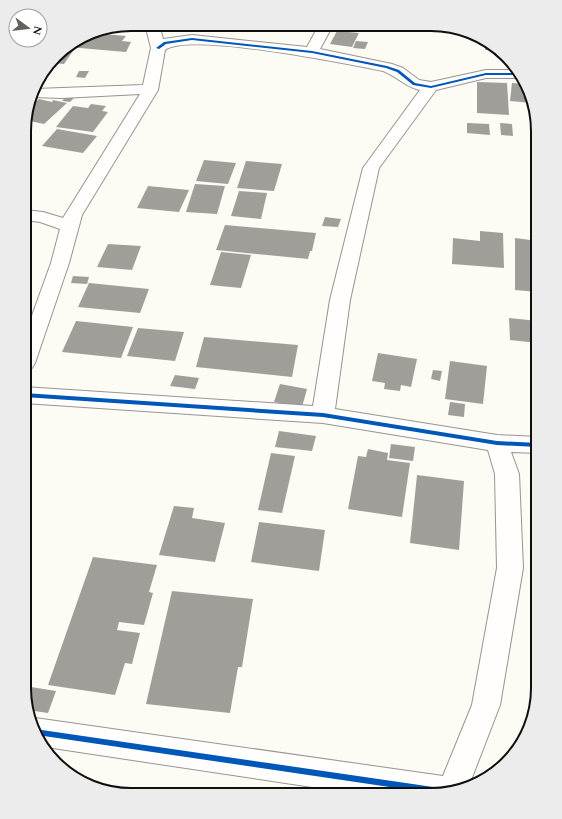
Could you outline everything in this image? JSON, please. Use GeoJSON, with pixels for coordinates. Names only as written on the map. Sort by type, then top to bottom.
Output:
{"type":"FeatureCollection","features":[{"type":"Feature","properties":{"kind":"street"},"geometry":{"type":"LineString","coordinates":[[31,344],[60,263],[73,215],[150,90],[158,48],[154,31]]}},
{"type":"Feature","properties":{"kind":"street"},"geometry":{"type":"LineString","coordinates":[[171,31],[192,39]]}},
{"type":"Feature","properties":{"kind":"street"},"geometry":{"type":"LineString","coordinates":[[312,52],[323,31]]}},
{"type":"Feature","properties":{"kind":"street"},"geometry":{"type":"LineString","coordinates":[[158,48],[165,43],[192,39],[312,52],[387,67],[398,71],[414,84],[431,87],[486,74],[513,74]]}},
{"type":"Feature","properties":{"kind":"street"},"geometry":{"type":"LineString","coordinates":[[323,415],[340,300],[371,168],[422,97],[431,87]]}},
{"type":"Feature","properties":{"kind":"street"},"geometry":{"type":"LineString","coordinates":[[39,93],[69,93],[121,89],[150,90]]}},
{"type":"Feature","properties":{"kind":"street"},"geometry":{"type":"LineString","coordinates":[[31,216],[43,217],[70,227]]}},
{"type":"Feature","properties":{"kind":"street"},"geometry":{"type":"LineString","coordinates":[[31,395],[323,415],[497,443],[531,445]]}},
{"type":"Feature","properties":{"kind":"street"},"geometry":{"type":"LineString","coordinates":[[454,785],[486,704],[502,627],[510,568],[507,474],[497,443]]}},
{"type":"Feature","properties":{"kind":"street"},"geometry":{"type":"LineString","coordinates":[[42,733],[420,788]]}},
{"type":"Feature","properties":{"kind":"building"},"geometry":{"type":"Polygon","coordinates":[[[337,31],[359,33],[352,47],[330,44],[337,31]]]}},
{"type":"Feature","properties":{"kind":"building"},"geometry":{"type":"Polygon","coordinates":[[[106,34],[126,36],[122,41],[131,42],[126,52],[76,48],[87,41],[106,34]]]}},
{"type":"Feature","properties":{"kind":"building"},"geometry":{"type":"Polygon","coordinates":[[[356,41],[368,42],[365,49],[353,48],[356,41]]]}},
{"type":"Feature","properties":{"kind":"building"},"geometry":{"type":"Polygon","coordinates":[[[73,51],[64,64],[58,63],[73,51]]]}},
{"type":"Feature","properties":{"kind":"building"},"geometry":{"type":"Polygon","coordinates":[[[79,71],[89,71],[85,78],[76,77],[79,71]]]}},
{"type":"Feature","properties":{"kind":"building"},"geometry":{"type":"Polygon","coordinates":[[[477,82],[507,83],[509,115],[477,113],[477,82]]]}},
{"type":"Feature","properties":{"kind":"building"},"geometry":{"type":"Polygon","coordinates":[[[512,83],[519,83],[527,103],[510,101],[512,83]]]}},
{"type":"Feature","properties":{"kind":"building"},"geometry":{"type":"Polygon","coordinates":[[[69,94],[77,95],[70,102],[62,101],[69,94]]]}},
{"type":"Feature","properties":{"kind":"building"},"geometry":{"type":"Polygon","coordinates":[[[39,99],[67,103],[44,124],[32,121],[35,103],[39,99]]]}},
{"type":"Feature","properties":{"kind":"building"},"geometry":{"type":"Polygon","coordinates":[[[91,104],[106,106],[102,111],[108,112],[93,132],[56,127],[73,106],[88,108],[91,104]]]}},
{"type":"Feature","properties":{"kind":"building"},"geometry":{"type":"Polygon","coordinates":[[[467,123],[489,124],[490,135],[467,133],[467,123]]]}},
{"type":"Feature","properties":{"kind":"building"},"geometry":{"type":"Polygon","coordinates":[[[500,123],[512,124],[513,136],[501,135],[500,123]]]}},
{"type":"Feature","properties":{"kind":"building"},"geometry":{"type":"Polygon","coordinates":[[[57,129],[97,136],[83,153],[42,146],[57,129]]]}},
{"type":"Feature","properties":{"kind":"building"},"geometry":{"type":"Polygon","coordinates":[[[204,160],[236,163],[228,184],[196,181],[204,160]]]}},
{"type":"Feature","properties":{"kind":"building"},"geometry":{"type":"Polygon","coordinates":[[[246,161],[282,164],[274,191],[237,188],[246,161]]]}},
{"type":"Feature","properties":{"kind":"building"},"geometry":{"type":"Polygon","coordinates":[[[195,184],[225,186],[217,214],[186,212],[195,184]]]}},
{"type":"Feature","properties":{"kind":"building"},"geometry":{"type":"Polygon","coordinates":[[[148,186],[189,190],[179,212],[137,208],[148,186]]]}},
{"type":"Feature","properties":{"kind":"building"},"geometry":{"type":"Polygon","coordinates":[[[239,191],[267,193],[261,219],[231,216],[239,191]]]}},
{"type":"Feature","properties":{"kind":"building"},"geometry":{"type":"Polygon","coordinates":[[[325,217],[341,219],[338,227],[322,226],[325,217]]]}},
{"type":"Feature","properties":{"kind":"building"},"geometry":{"type":"Polygon","coordinates":[[[225,225],[316,233],[312,251],[310,251],[308,259],[216,250],[225,225]]]}},
{"type":"Feature","properties":{"kind":"building"},"geometry":{"type":"Polygon","coordinates":[[[480,231],[503,233],[504,268],[452,264],[453,238],[480,241],[480,231]]]}},
{"type":"Feature","properties":{"kind":"building"},"geometry":{"type":"Polygon","coordinates":[[[515,238],[531,240],[531,291],[515,290],[515,238]]]}},
{"type":"Feature","properties":{"kind":"building"},"geometry":{"type":"Polygon","coordinates":[[[108,244],[141,246],[132,270],[97,267],[108,244]]]}},
{"type":"Feature","properties":{"kind":"building"},"geometry":{"type":"Polygon","coordinates":[[[221,252],[251,255],[241,288],[210,285],[221,252]]]}},
{"type":"Feature","properties":{"kind":"building"},"geometry":{"type":"Polygon","coordinates":[[[73,276],[89,277],[87,284],[71,283],[73,276]]]}},
{"type":"Feature","properties":{"kind":"building"},"geometry":{"type":"Polygon","coordinates":[[[89,283],[149,289],[140,313],[78,307],[89,283]]]}},
{"type":"Feature","properties":{"kind":"building"},"geometry":{"type":"Polygon","coordinates":[[[509,318],[531,320],[531,342],[510,340],[509,318]]]}},
{"type":"Feature","properties":{"kind":"building"},"geometry":{"type":"Polygon","coordinates":[[[76,321],[133,327],[121,358],[62,352],[76,321]]]}},
{"type":"Feature","properties":{"kind":"building"},"geometry":{"type":"Polygon","coordinates":[[[138,328],[184,332],[175,361],[127,356],[138,328]]]}},
{"type":"Feature","properties":{"kind":"building"},"geometry":{"type":"Polygon","coordinates":[[[204,337],[298,345],[292,377],[196,367],[204,337]]]}},
{"type":"Feature","properties":{"kind":"building"},"geometry":{"type":"Polygon","coordinates":[[[378,353],[417,359],[411,387],[401,385],[400,391],[384,389],[385,383],[372,381],[378,353]]]}},
{"type":"Feature","properties":{"kind":"building"},"geometry":{"type":"Polygon","coordinates":[[[450,361],[487,366],[483,404],[445,399],[450,361]]]}},
{"type":"Feature","properties":{"kind":"building"},"geometry":{"type":"Polygon","coordinates":[[[433,370],[442,371],[440,381],[431,379],[433,370]]]}},
{"type":"Feature","properties":{"kind":"building"},"geometry":{"type":"Polygon","coordinates":[[[175,375],[199,378],[195,389],[170,386],[175,375]]]}},
{"type":"Feature","properties":{"kind":"building"},"geometry":{"type":"Polygon","coordinates":[[[280,384],[307,389],[302,407],[274,402],[280,384]]]}},
{"type":"Feature","properties":{"kind":"building"},"geometry":{"type":"Polygon","coordinates":[[[450,402],[465,404],[464,417],[448,415],[450,402]]]}},
{"type":"Feature","properties":{"kind":"building"},"geometry":{"type":"Polygon","coordinates":[[[279,431],[316,436],[312,451],[275,447],[279,431]]]}},
{"type":"Feature","properties":{"kind":"building"},"geometry":{"type":"Polygon","coordinates":[[[391,444],[415,447],[413,461],[389,458],[391,444]]]}},
{"type":"Feature","properties":{"kind":"building"},"geometry":{"type":"Polygon","coordinates":[[[368,449],[388,453],[387,460],[410,463],[402,517],[348,509],[358,456],[366,457],[368,449]]]}},
{"type":"Feature","properties":{"kind":"building"},"geometry":{"type":"Polygon","coordinates":[[[271,453],[295,456],[282,513],[258,510],[271,453]]]}},
{"type":"Feature","properties":{"kind":"building"},"geometry":{"type":"Polygon","coordinates":[[[417,475],[464,481],[459,550],[410,543],[417,475]]]}},
{"type":"Feature","properties":{"kind":"building"},"geometry":{"type":"Polygon","coordinates":[[[174,506],[194,508],[192,518],[225,523],[215,562],[159,555],[174,506]]]}},
{"type":"Feature","properties":{"kind":"building"},"geometry":{"type":"Polygon","coordinates":[[[259,522],[325,530],[319,571],[251,562],[259,522]]]}},
{"type":"Feature","properties":{"kind":"building"},"geometry":{"type":"Polygon","coordinates":[[[93,557],[157,565],[149,592],[153,593],[144,625],[119,622],[117,630],[140,633],[132,664],[125,663],[115,695],[48,685],[93,557]]]}},
{"type":"Feature","properties":{"kind":"building"},"geometry":{"type":"Polygon","coordinates":[[[172,591],[253,599],[242,667],[238,667],[230,713],[146,704],[172,591]]]}},
{"type":"Feature","properties":{"kind":"building"},"geometry":{"type":"Polygon","coordinates":[[[31,687],[56,691],[48,713],[34,711],[31,687]]]}},
{"type":"Feature","properties":{"kind":"cycle path"},"geometry":{"type":"LineString","coordinates":[[158,48],[165,43],[192,39],[312,52],[387,67],[398,71],[414,84],[431,87],[486,74],[513,74]]}},
{"type":"Feature","properties":{"kind":"cycle path"},"geometry":{"type":"LineString","coordinates":[[31,395],[323,415],[497,443],[531,445]]}},
{"type":"Feature","properties":{"kind":"cycle path"},"geometry":{"type":"LineString","coordinates":[[42,733],[420,788]]}}]}
